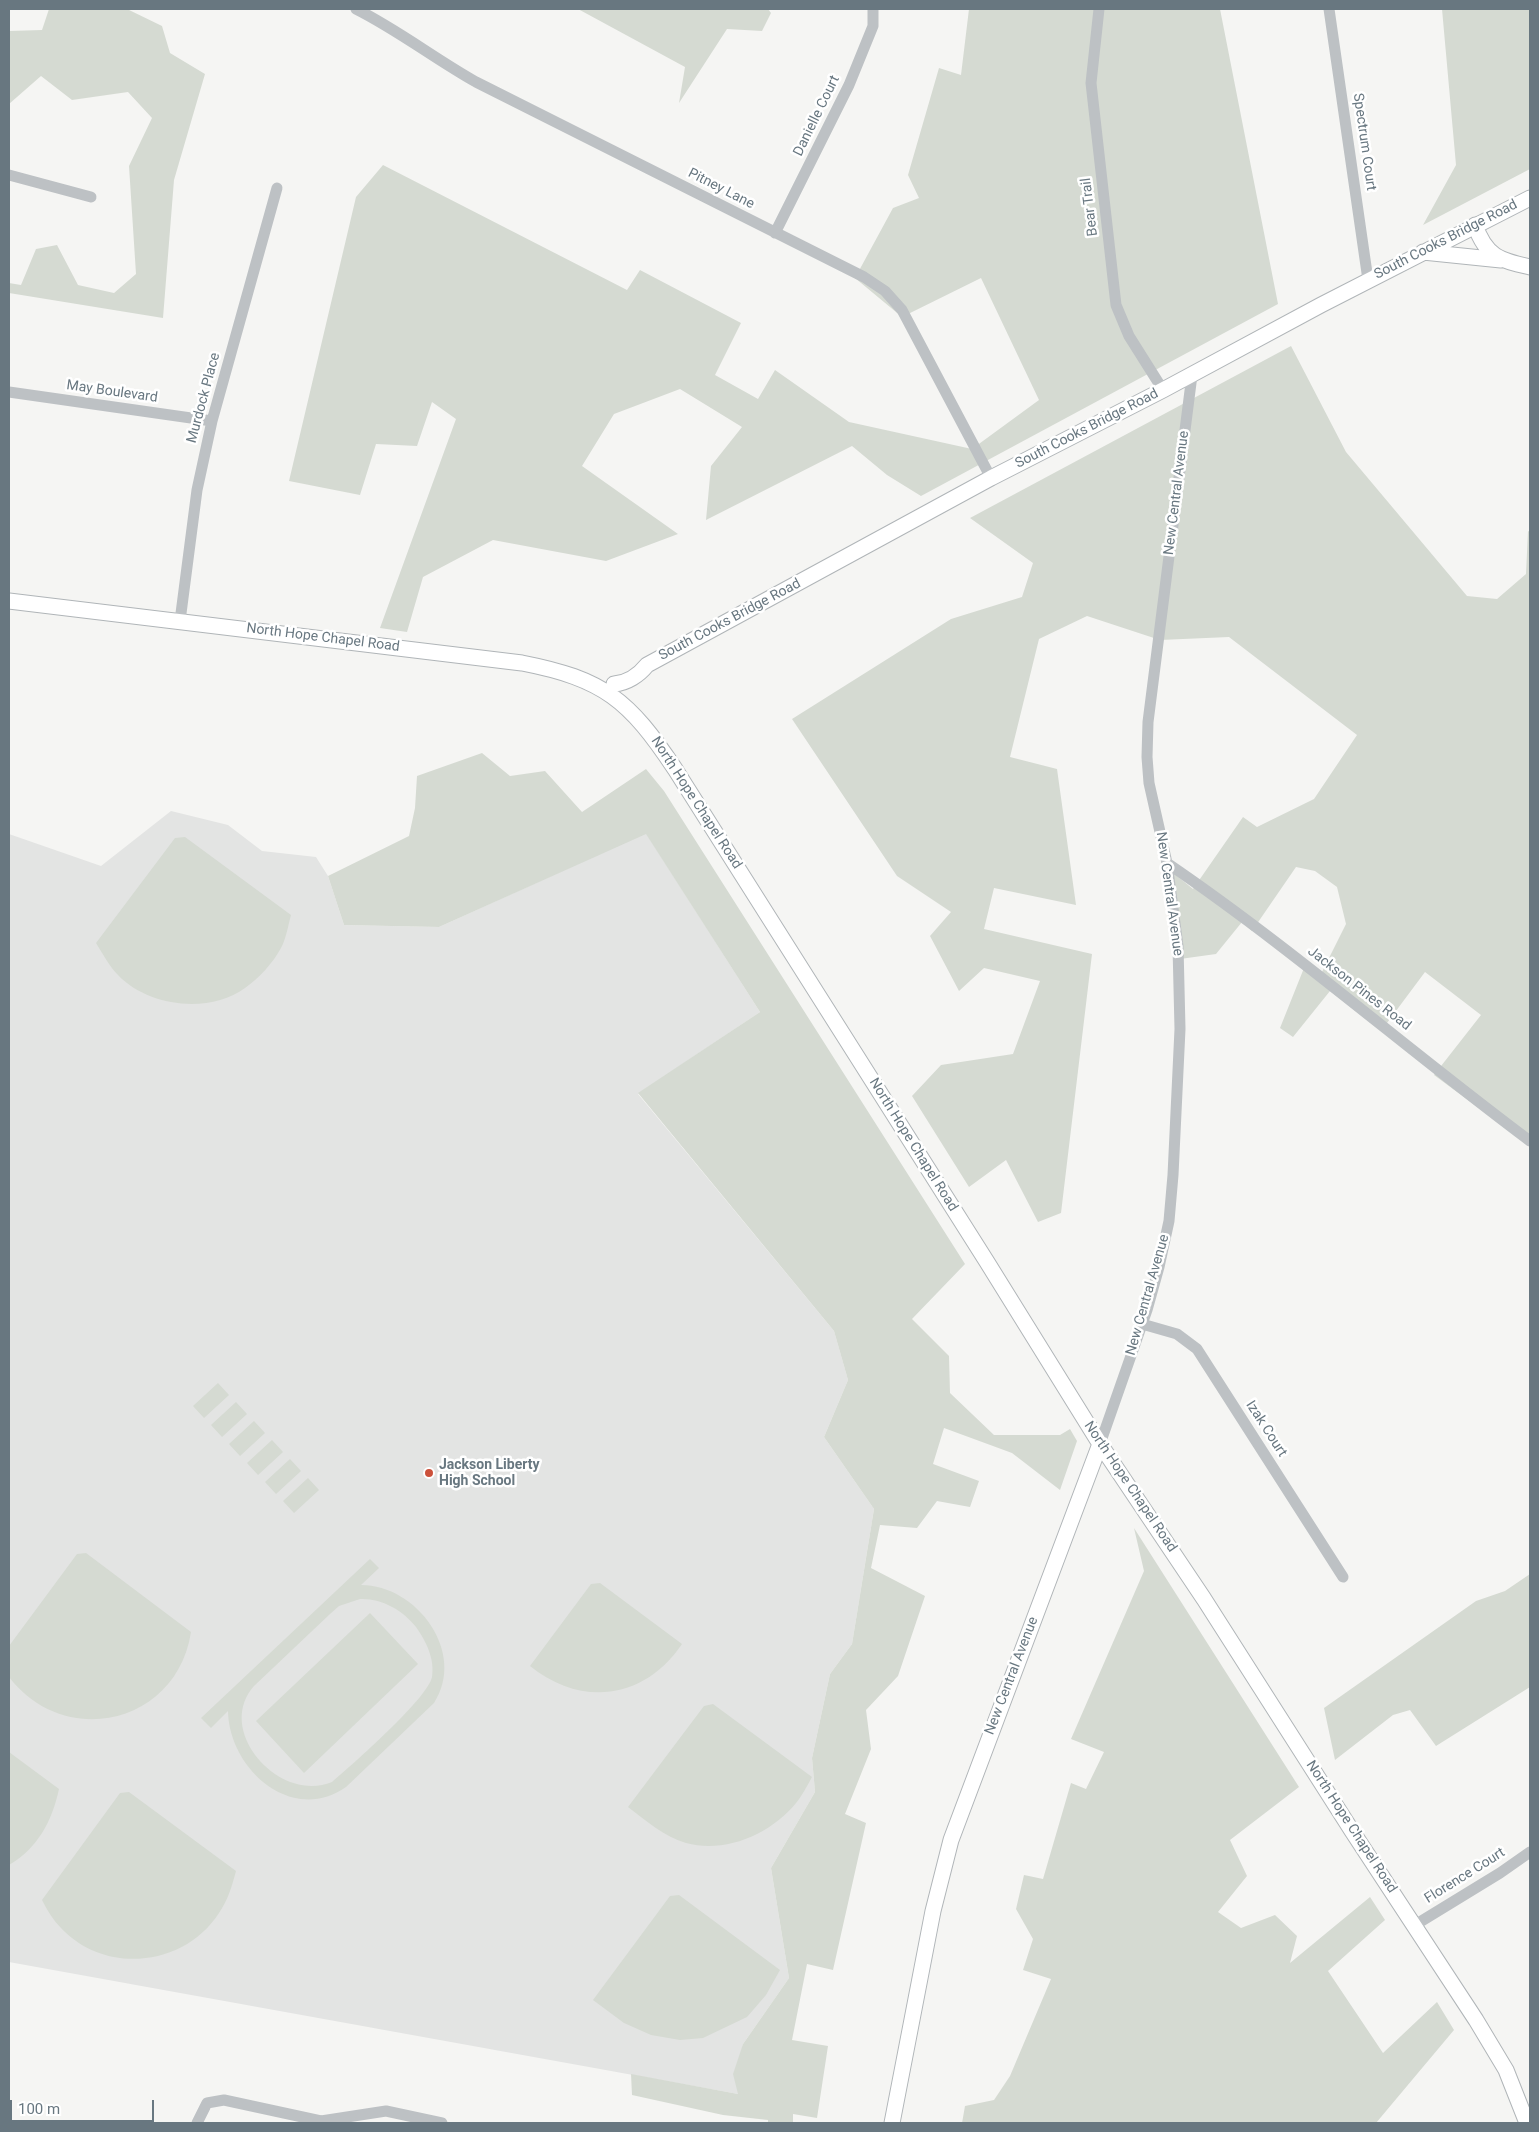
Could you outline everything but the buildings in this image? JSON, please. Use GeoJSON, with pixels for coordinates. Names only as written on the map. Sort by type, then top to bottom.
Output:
{"type":"FeatureCollection","features":[{"type":"Feature","properties":{"kind":"main road","name":"South Cooks Bridge Road"},"geometry":{"type":"LineString","coordinates":[[609,687],[622,684],[642,672],[647,665],[991,478],[1192,375],[1368,280],[1530,198]]}},
{"type":"Feature","properties":{"kind":"main road"},"geometry":{"type":"LineString","coordinates":[[1475,225],[1480,241],[1487,250],[1501,260]]}},
{"type":"Feature","properties":{"kind":"main road"},"geometry":{"type":"LineString","coordinates":[[1423,252],[1501,260],[1530,267]]}},
{"type":"Feature","properties":{"kind":"main road","name":"North Hope Chapel Road"},"geometry":{"type":"LineString","coordinates":[[9,601],[512,661],[552,669],[609,687],[652,734],[675,769],[1100,1444],[1209,1607],[1506,2070],[1527,2123]]}},
{"type":"Feature","properties":{"kind":"main road","name":"New Central Avenue"},"geometry":{"type":"LineString","coordinates":[[892,2123],[932,1911],[951,1840],[1100,1444]]}},
{"type":"Feature","properties":{"kind":"street","name":"Pitney Lane"},"geometry":{"type":"LineString","coordinates":[[356,9],[381,21],[424,51],[476,82],[864,277],[894,300],[902,310],[991,478]]}},
{"type":"Feature","properties":{"kind":"street","name":"Danielle Court"},"geometry":{"type":"LineString","coordinates":[[775,233],[849,85],[873,26],[873,9]]}},
{"type":"Feature","properties":{"kind":"street","name":"Bear Trail"},"geometry":{"type":"LineString","coordinates":[[1099,9],[1091,83],[1116,305],[1129,336],[1163,390]]}},
{"type":"Feature","properties":{"kind":"street","name":"Spectrum Court"},"geometry":{"type":"LineString","coordinates":[[1329,9],[1368,280]]}},
{"type":"Feature","properties":{"kind":"street"},"geometry":{"type":"LineString","coordinates":[[9,175],[92,197]]}},
{"type":"Feature","properties":{"kind":"street","name":"Murdock Place"},"geometry":{"type":"LineString","coordinates":[[180,621],[197,490],[212,421],[277,188]]}},
{"type":"Feature","properties":{"kind":"street","name":"New Central Avenue"},"geometry":{"type":"LineString","coordinates":[[1100,1444],[1142,1324],[1159,1267],[1169,1220],[1180,1029],[1178,946],[1167,862],[1149,783],[1147,757],[1148,722],[1192,375]]}},
{"type":"Feature","properties":{"kind":"street","name":"May Boulevard"},"geometry":{"type":"LineString","coordinates":[[9,392],[212,421]]}},
{"type":"Feature","properties":{"kind":"street","name":"Jackson Pines Road"},"geometry":{"type":"LineString","coordinates":[[1167,862],[1203,887],[1302,963],[1530,1141]]}},
{"type":"Feature","properties":{"kind":"street","name":"Izak Court"},"geometry":{"type":"LineString","coordinates":[[1142,1324],[1177,1334],[1198,1349],[1343,1577]]}},
{"type":"Feature","properties":{"kind":"street","name":"Florence Court"},"geometry":{"type":"LineString","coordinates":[[1414,1925],[1500,1873],[1530,1852]]}},
{"type":"Feature","properties":{"kind":"street"},"geometry":{"type":"LineString","coordinates":[[197,2123],[207,2104],[224,2100],[321,2122],[386,2111],[442,2123]]}},
{"type":"Feature","properties":{"kind":"shaded area"},"geometry":{"type":"Polygon","coordinates":[[[49,9],[127,9],[162,26],[170,53],[205,74],[174,180],[163,318],[9,293],[9,283],[21,285],[36,249],[57,245],[78,285],[114,293],[136,274],[129,166],[152,118],[128,92],[72,100],[41,76],[9,104],[9,31],[42,30],[49,9]]]}},
{"type":"Feature","properties":{"kind":"shaded area"},"geometry":{"type":"Polygon","coordinates":[[[578,9],[768,9],[771,13],[762,31],[727,29],[679,103],[685,67],[578,9]]]}},
{"type":"Feature","properties":{"kind":"shaded area"},"geometry":{"type":"Polygon","coordinates":[[[969,9],[1220,9],[1278,304],[921,496],[887,475],[852,446],[706,520],[711,466],[742,427],[680,389],[614,414],[582,466],[678,534],[606,561],[493,540],[423,577],[407,632],[380,628],[456,419],[432,402],[417,446],[376,444],[360,495],[289,481],[356,197],[383,165],[627,290],[640,270],[741,323],[715,375],[758,399],[775,370],[849,422],[972,449],[1039,400],[981,278],[902,317],[855,278],[893,208],[919,198],[908,175],[939,68],[961,75],[969,9]]]}},
{"type":"Feature","properties":{"kind":"shaded area"},"geometry":{"type":"Polygon","coordinates":[[[1442,9],[1530,9],[1530,169],[1423,225],[1456,165],[1442,9]]]}},
{"type":"Feature","properties":{"kind":"shaded area"},"geometry":{"type":"Polygon","coordinates":[[[1291,346],[1346,452],[1467,596],[1497,599],[1526,574],[1528,531],[1530,532],[1530,1146],[1434,1075],[1481,1015],[1425,972],[1381,1031],[1330,991],[1293,1037],[1280,1028],[1304,968],[1319,978],[1346,924],[1337,887],[1315,871],[1296,867],[1252,931],[1242,922],[1216,954],[1180,959],[1166,867],[1193,889],[1243,817],[1257,827],[1314,799],[1357,735],[1229,637],[1160,640],[1087,616],[1039,639],[1010,757],[1057,769],[1076,905],[994,888],[984,929],[1092,954],[1061,1213],[1038,1222],[1006,1160],[969,1187],[912,1096],[941,1065],[1013,1054],[1040,981],[984,968],[959,991],[930,936],[951,912],[897,876],[792,719],[951,619],[1022,597],[1033,563],[970,518],[1291,346]]]}},
{"type":"Feature","properties":{"kind":"shaded area"},"geometry":{"type":"Polygon","coordinates":[[[482,753],[510,776],[545,771],[582,812],[646,769],[664,791],[965,1264],[912,1319],[949,1356],[950,1393],[994,1435],[1060,1435],[1070,1429],[1077,1441],[1060,1490],[1012,1453],[944,1428],[933,1464],[979,1481],[970,1507],[937,1501],[917,1528],[880,1525],[871,1568],[925,1596],[898,1676],[866,1710],[871,1749],[845,1814],[866,1823],[833,1970],[807,1964],[792,2040],[828,2046],[817,2118],[793,2114],[793,2123],[768,2123],[768,2120],[723,2115],[632,2095],[631,2074],[738,2094],[733,2074],[743,2044],[789,1978],[771,1868],[815,1792],[812,1758],[830,1674],[852,1644],[874,1509],[824,1437],[848,1380],[834,1331],[638,1093],[760,1012],[646,834],[439,927],[344,925],[328,876],[409,836],[415,808],[417,776],[482,753]]]}},
{"type":"Feature","properties":{"kind":"shaded area","name":"Jackson Liberty High School"},"geometry":{"type":"Polygon","coordinates":[[[171,811],[228,825],[262,851],[316,857],[328,876],[344,925],[439,927],[646,833],[760,1012],[638,1094],[834,1331],[848,1380],[824,1437],[874,1509],[852,1644],[830,1674],[812,1758],[815,1792],[771,1868],[789,1978],[743,2044],[738,2094],[9,1962],[9,834],[101,866],[171,811]]]}},
{"type":"Feature","properties":{"kind":"shaded area"},"geometry":{"type":"Polygon","coordinates":[[[185,837],[291,915],[286,937],[281,948],[270,965],[260,975],[245,988],[231,996],[197,1004],[162,1000],[131,986],[109,964],[96,943],[175,838],[185,837]]]}},
{"type":"Feature","properties":{"kind":"shaded area"},"geometry":{"type":"Polygon","coordinates":[[[218,1383],[229,1395],[204,1418],[193,1406],[218,1383]]]}},
{"type":"Feature","properties":{"kind":"shaded area"},"geometry":{"type":"Polygon","coordinates":[[[236,1402],[247,1414],[222,1437],[211,1425],[236,1402]]]}},
{"type":"Feature","properties":{"kind":"shaded area"},"geometry":{"type":"Polygon","coordinates":[[[254,1421],[265,1433],[240,1456],[229,1444],[254,1421]]]}},
{"type":"Feature","properties":{"kind":"shaded area"},"geometry":{"type":"Polygon","coordinates":[[[272,1440],[283,1452],[258,1475],[247,1463],[272,1440]]]}},
{"type":"Feature","properties":{"kind":"shaded area"},"geometry":{"type":"Polygon","coordinates":[[[290,1459],[301,1471],[276,1494],[265,1482],[290,1459]]]}},
{"type":"Feature","properties":{"kind":"shaded area"},"geometry":{"type":"Polygon","coordinates":[[[308,1478],[319,1490],[294,1513],[283,1501],[308,1478]]]}},
{"type":"Feature","properties":{"kind":"shaded area"},"geometry":{"type":"Polygon","coordinates":[[[1134,1528],[1299,1787],[1230,1840],[1247,1876],[1218,1912],[1241,1928],[1275,1915],[1297,1936],[1290,1963],[1370,1897],[1385,1920],[1328,1971],[1383,2053],[1437,2002],[1454,2030],[1376,2123],[962,2123],[965,2106],[994,2100],[1010,2076],[1051,1979],[1023,1970],[1033,1939],[1016,1909],[1024,1875],[1043,1879],[1071,1783],[1086,1789],[1104,1752],[1071,1739],[1144,1571],[1134,1528]]]}},
{"type":"Feature","properties":{"kind":"shaded area"},"geometry":{"type":"Polygon","coordinates":[[[86,1553],[191,1632],[181,1663],[165,1688],[142,1706],[116,1716],[88,1719],[59,1714],[32,1700],[9,1677],[9,1646],[77,1554],[86,1553]]]}},
{"type":"Feature","properties":{"kind":"shaded area"},"geometry":{"type":"Polygon","coordinates":[[[370,1559],[379,1568],[361,1585],[382,1588],[401,1596],[417,1609],[431,1625],[440,1644],[444,1663],[443,1684],[434,1703],[346,1787],[325,1797],[305,1799],[285,1795],[267,1785],[252,1771],[239,1753],[231,1732],[228,1711],[211,1728],[201,1718],[370,1559]],[[360,1599],[339,1606],[254,1686],[244,1704],[242,1723],[247,1742],[258,1759],[274,1773],[292,1783],[312,1786],[332,1782],[404,1715],[418,1700],[432,1677],[433,1670],[429,1650],[416,1627],[398,1610],[384,1603],[360,1599]]]}},
{"type":"Feature","properties":{"kind":"shaded area"},"geometry":{"type":"Polygon","coordinates":[[[1530,1574],[1530,1687],[1436,1746],[1410,1710],[1393,1715],[1335,1760],[1324,1708],[1476,1601],[1505,1591],[1530,1574]]]}},
{"type":"Feature","properties":{"kind":"shaded area"},"geometry":{"type":"Polygon","coordinates":[[[600,1583],[682,1644],[667,1662],[650,1677],[631,1686],[612,1691],[591,1692],[570,1688],[550,1679],[530,1666],[591,1584],[600,1583]]]}},
{"type":"Feature","properties":{"kind":"shaded area"},"geometry":{"type":"Polygon","coordinates":[[[370,1613],[418,1664],[304,1773],[256,1721],[370,1613]]]}},
{"type":"Feature","properties":{"kind":"shaded area"},"geometry":{"type":"Polygon","coordinates":[[[713,1704],[812,1777],[798,1800],[774,1824],[746,1839],[716,1846],[701,1846],[670,1837],[628,1807],[704,1706],[713,1704]]]}},
{"type":"Feature","properties":{"kind":"shaded area"},"geometry":{"type":"Polygon","coordinates":[[[9,1752],[59,1789],[48,1823],[42,1833],[28,1850],[9,1865],[9,1752]]]}},
{"type":"Feature","properties":{"kind":"shaded area"},"geometry":{"type":"Polygon","coordinates":[[[129,1792],[236,1871],[225,1903],[204,1931],[186,1945],[165,1954],[143,1958],[121,1958],[99,1953],[79,1943],[58,1925],[42,1900],[120,1793],[129,1792]]]}},
{"type":"Feature","properties":{"kind":"shaded area"},"geometry":{"type":"Polygon","coordinates":[[[679,1895],[780,1970],[766,1995],[747,2017],[703,2038],[680,2040],[651,2035],[624,2023],[593,2000],[670,1896],[679,1895]]]}},
{"type":"Feature","properties":{"kind":"place","name":"Jackson Liberty High School"},"geometry":{"type":"Point","coordinates":[429,1473]}}]}
